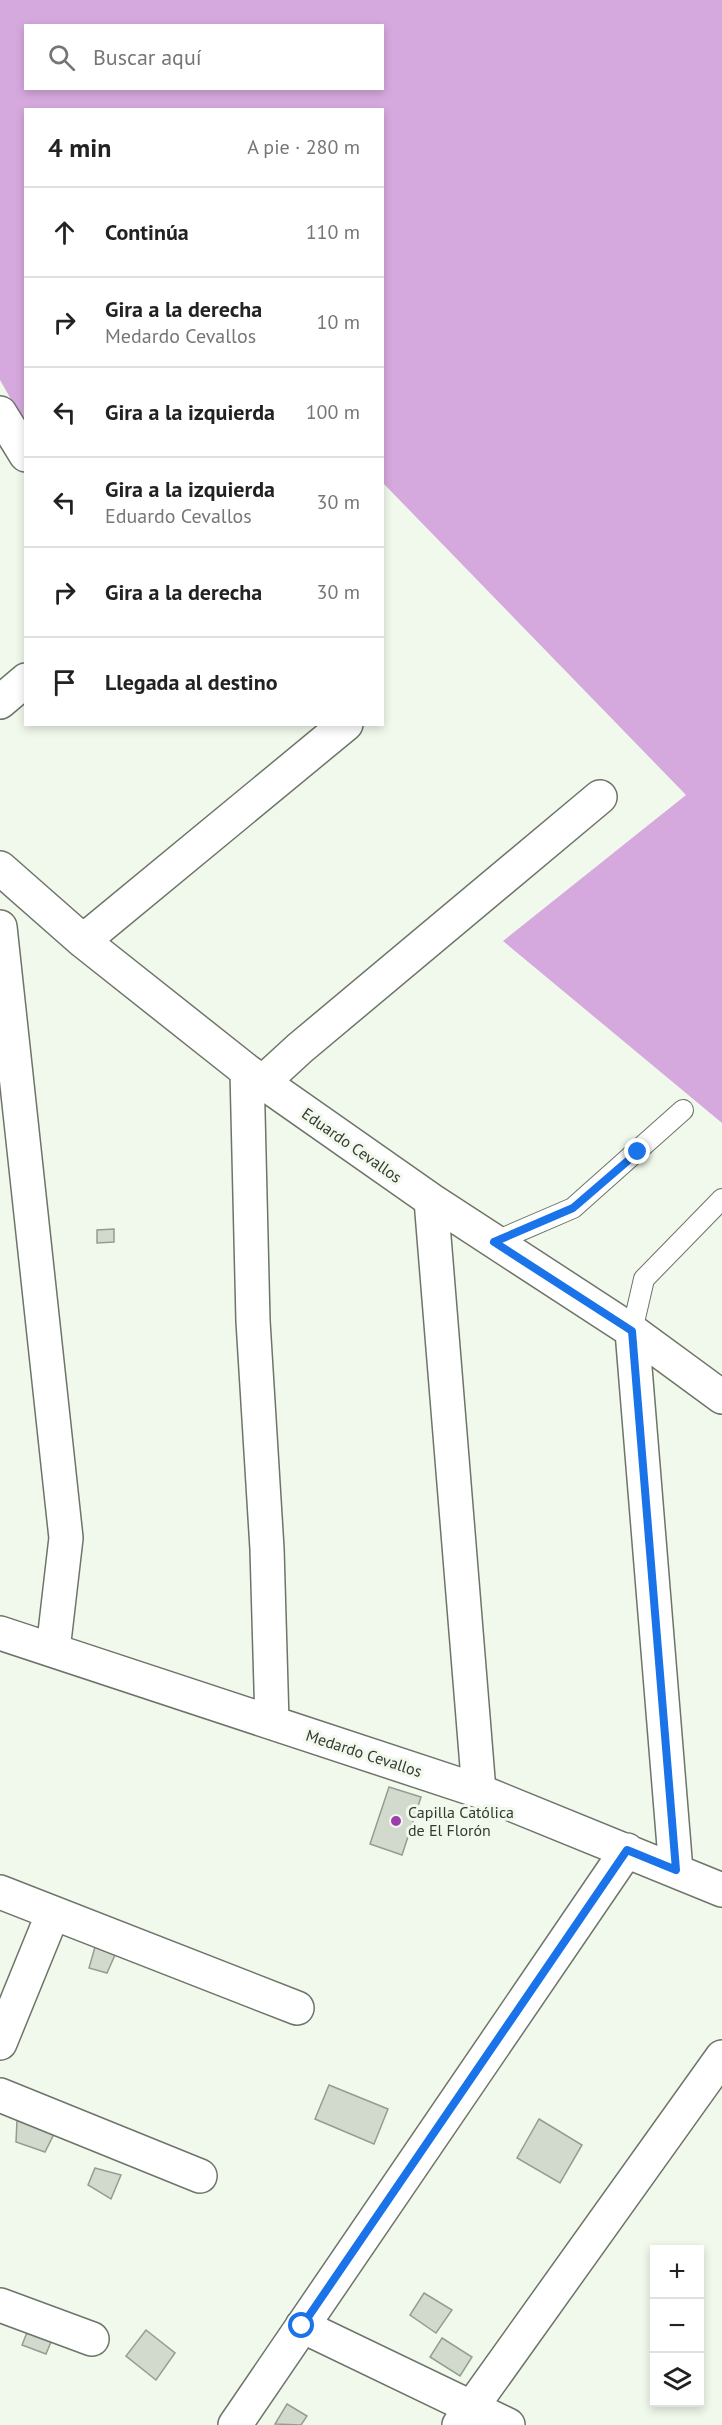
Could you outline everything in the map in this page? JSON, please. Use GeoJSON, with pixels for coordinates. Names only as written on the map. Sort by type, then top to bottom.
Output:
{"type":"FeatureCollection","features":[{"type":"Feature","properties":{"kind":"street"},"geometry":{"type":"LineString","coordinates":[[0,413],[24,452]]}},
{"type":"Feature","properties":{"kind":"street"},"geometry":{"type":"LineString","coordinates":[[0,702],[24,682]]}},
{"type":"Feature","properties":{"kind":"street"},"geometry":{"type":"LineString","coordinates":[[83,941],[344,726]]}},
{"type":"Feature","properties":{"kind":"street"},"geometry":{"type":"LineString","coordinates":[[272,1722],[267,1549],[253,1321],[255,1077],[309,1041],[600,797]]}},
{"type":"Feature","properties":{"kind":"street","name":"Eduardo Cevallos"},"geometry":{"type":"LineString","coordinates":[[0,868],[83,941],[255,1077],[431,1200],[632,1331],[722,1397]]}},
{"type":"Feature","properties":{"kind":"street"},"geometry":{"type":"LineString","coordinates":[[0,927],[66,1538],[53,1650]]}},
{"type":"Feature","properties":{"kind":"street"},"geometry":{"type":"LineString","coordinates":[[431,1200],[479,1791]]}},
{"type":"Feature","properties":{"kind":"street"},"geometry":{"type":"LineString","coordinates":[[632,1331],[676,1870]]}},
{"type":"Feature","properties":{"kind":"street","name":"Medardo Cevallos"},"geometry":{"type":"LineString","coordinates":[[0,1633],[479,1791],[722,1890]]}},
{"type":"Feature","properties":{"kind":"street"},"geometry":{"type":"LineString","coordinates":[[235,2425],[627,1850]]}},
{"type":"Feature","properties":{"kind":"street"},"geometry":{"type":"LineString","coordinates":[[0,1892],[297,2008]]}},
{"type":"Feature","properties":{"kind":"street"},"geometry":{"type":"LineString","coordinates":[[0,2043],[53,1913]]}},
{"type":"Feature","properties":{"kind":"street"},"geometry":{"type":"LineString","coordinates":[[466,2416],[722,2057]]}},
{"type":"Feature","properties":{"kind":"street"},"geometry":{"type":"LineString","coordinates":[[0,2095],[200,2176]]}},
{"type":"Feature","properties":{"kind":"street"},"geometry":{"type":"LineString","coordinates":[[0,2305],[92,2339]]}},
{"type":"Feature","properties":{"kind":"street"},"geometry":{"type":"LineString","coordinates":[[302,2326],[466,2416],[507,2425]]}},
{"type":"Feature","properties":{"kind":"lane"},"geometry":{"type":"LineString","coordinates":[[494,1242],[573,1208],[683,1110]]}},
{"type":"Feature","properties":{"kind":"lane"},"geometry":{"type":"LineString","coordinates":[[632,1331],[644,1279],[722,1199]]}},
{"type":"Feature","properties":{"kind":"shaded area"},"geometry":{"type":"Polygon","coordinates":[[[0,0],[722,0],[722,1123],[503,941],[686,795],[384,484],[384,108],[24,108],[24,422],[0,380],[0,0]]]}},
{"type":"Feature","properties":{"kind":"building"},"geometry":{"type":"Polygon","coordinates":[[[114,1229],[114,1242],[97,1243],[97,1230],[114,1229]]]}},
{"type":"Feature","properties":{"kind":"building","name":"Capilla Católica de El Florón"},"geometry":{"type":"Polygon","coordinates":[[[389,1787],[421,1797],[402,1855],[370,1844],[389,1787]]]}},
{"type":"Feature","properties":{"kind":"building"},"geometry":{"type":"Polygon","coordinates":[[[95,1947],[115,1955],[107,1973],[89,1968],[95,1947]]]}},
{"type":"Feature","properties":{"kind":"building"},"geometry":{"type":"Polygon","coordinates":[[[329,2085],[388,2109],[374,2144],[315,2119],[329,2085]]]}},
{"type":"Feature","properties":{"kind":"building"},"geometry":{"type":"Polygon","coordinates":[[[539,2119],[582,2145],[560,2183],[517,2158],[539,2119]]]}},
{"type":"Feature","properties":{"kind":"building"},"geometry":{"type":"Polygon","coordinates":[[[17,2120],[57,2128],[45,2152],[16,2142],[17,2120]]]}},
{"type":"Feature","properties":{"kind":"building"},"geometry":{"type":"Polygon","coordinates":[[[95,2168],[121,2175],[111,2199],[88,2185],[95,2168]]]}},
{"type":"Feature","properties":{"kind":"building"},"geometry":{"type":"Polygon","coordinates":[[[424,2293],[452,2310],[436,2333],[410,2315],[424,2293]]]}},
{"type":"Feature","properties":{"kind":"building"},"geometry":{"type":"Polygon","coordinates":[[[32,2320],[56,2330],[46,2354],[22,2345],[32,2320]]]}},
{"type":"Feature","properties":{"kind":"building"},"geometry":{"type":"Polygon","coordinates":[[[146,2330],[175,2353],[156,2380],[126,2356],[146,2330]]]}},
{"type":"Feature","properties":{"kind":"building"},"geometry":{"type":"Polygon","coordinates":[[[442,2338],[472,2357],[460,2376],[430,2357],[442,2338]]]}},
{"type":"Feature","properties":{"kind":"building"},"geometry":{"type":"Polygon","coordinates":[[[287,2404],[307,2416],[301,2425],[275,2424],[287,2404]]]}},
{"type":"Feature","properties":{"kind":"place","name":"Capilla Católica de El Florón"},"geometry":{"type":"Point","coordinates":[396,1821]}},
{"type":"Feature","properties":{"kind":"route"},"geometry":{"type":"LineString","coordinates":[[302,2326],[627,1850],[676,1870],[632,1331],[494,1242],[573,1208],[638,1152]]}}]}
